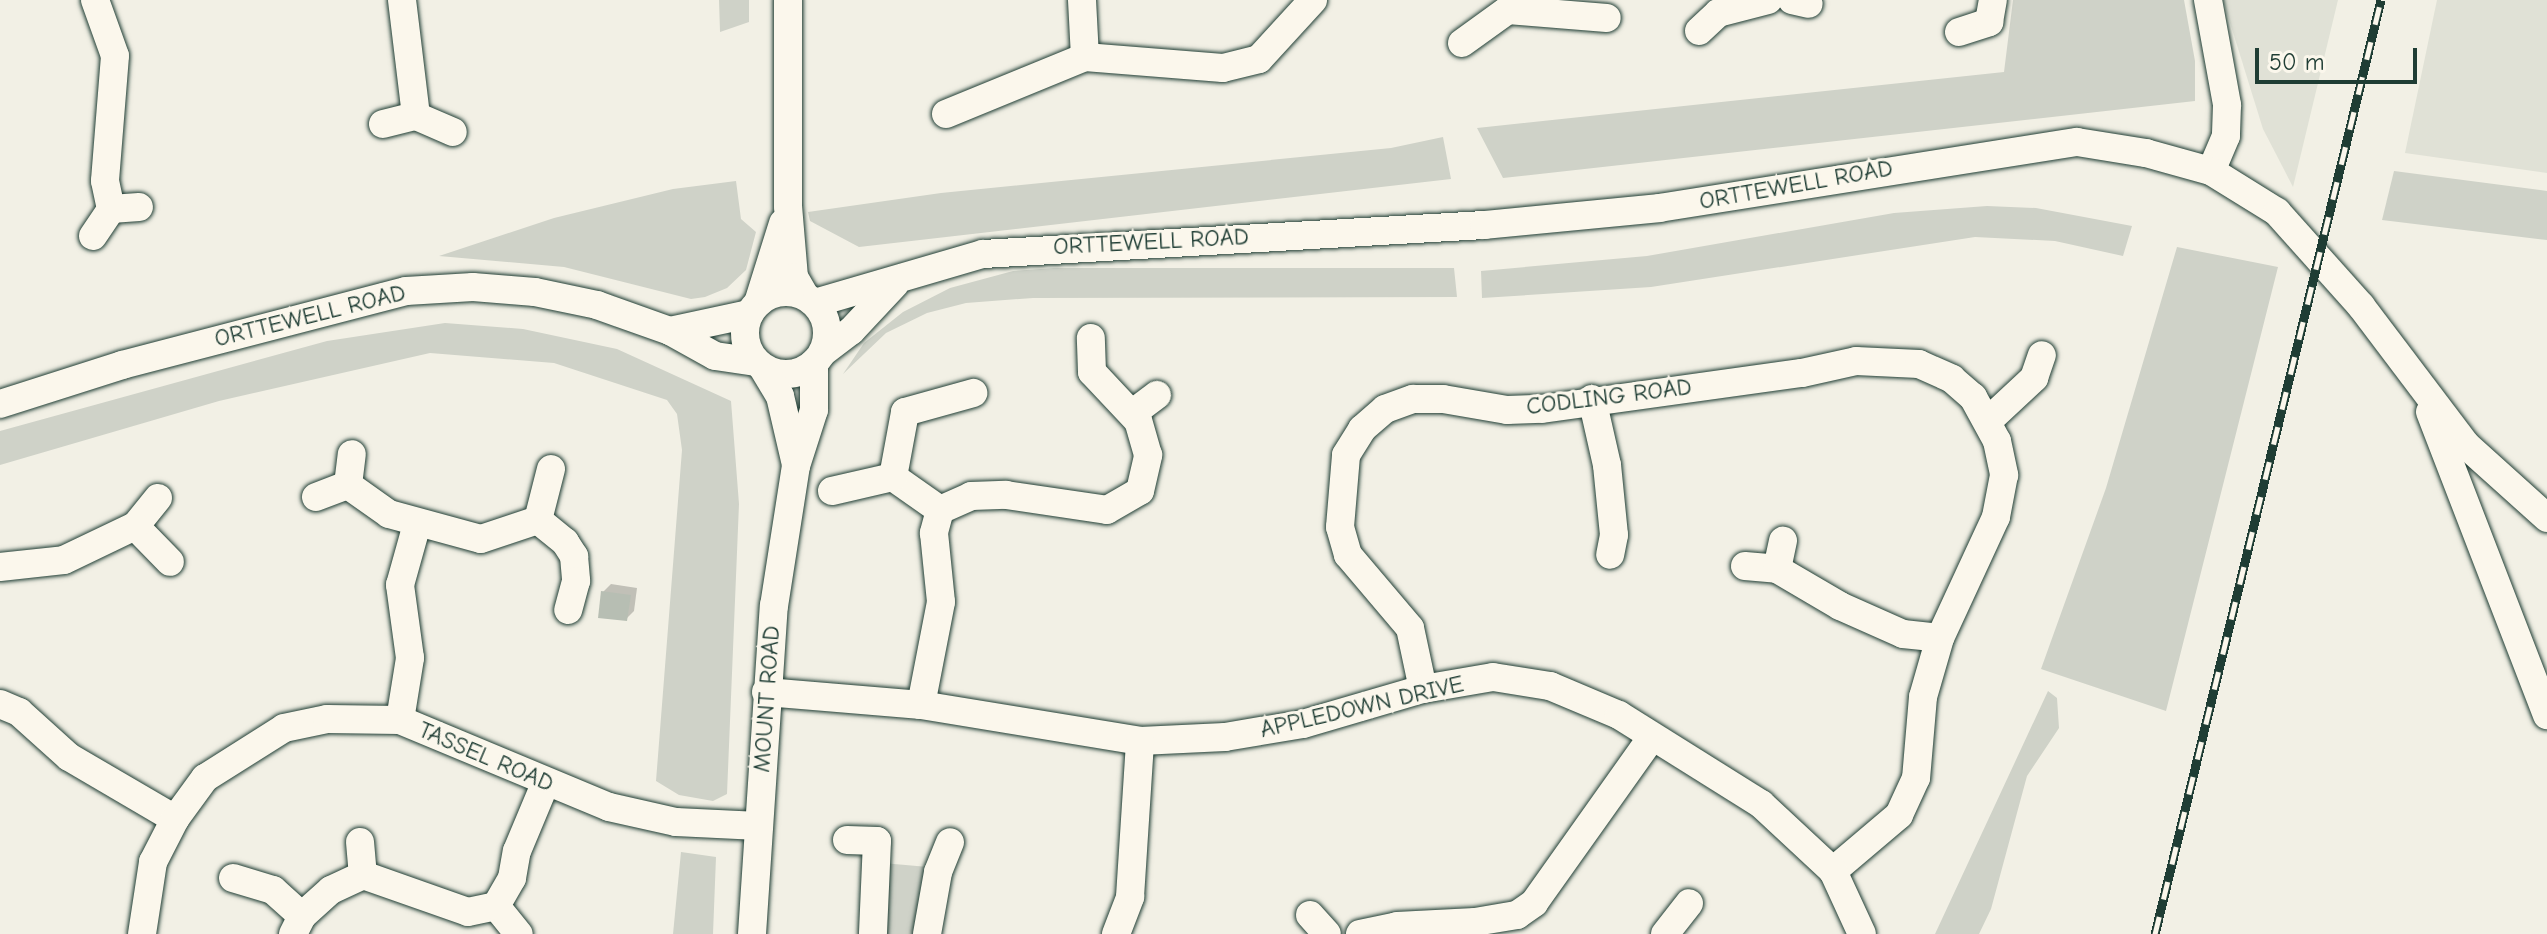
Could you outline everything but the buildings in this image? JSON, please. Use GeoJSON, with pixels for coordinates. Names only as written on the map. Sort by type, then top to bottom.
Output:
{"type":"FeatureCollection","features":[{"type":"Feature","properties":{"kind":"street"},"geometry":{"type":"LineString","coordinates":[[93,236],[125,208],[105,181],[115,56],[95,0]]}},
{"type":"Feature","properties":{"kind":"street"},"geometry":{"type":"LineString","coordinates":[[402,0],[416,116]]}},
{"type":"Feature","properties":{"kind":"street"},"geometry":{"type":"LineString","coordinates":[[788,0],[788,206],[794,277],[827,326],[819,358],[790,375],[759,365],[746,347],[753,308],[788,206]]}},
{"type":"Feature","properties":{"kind":"street"},"geometry":{"type":"LineString","coordinates":[[1082,0],[1085,57]]}},
{"type":"Feature","properties":{"kind":"street"},"geometry":{"type":"LineString","coordinates":[[1699,31],[1718,13],[1768,0]]}},
{"type":"Feature","properties":{"kind":"street"},"geometry":{"type":"LineString","coordinates":[[1959,32],[1989,22],[1993,0]]}},
{"type":"Feature","properties":{"kind":"street"},"geometry":{"type":"LineString","coordinates":[[2208,0],[2227,105],[2226,136],[2211,171]]}},
{"type":"Feature","properties":{"kind":"street"},"geometry":{"type":"LineString","coordinates":[[1462,43],[1507,5],[1607,18]]}},
{"type":"Feature","properties":{"kind":"street"},"geometry":{"type":"LineString","coordinates":[[941,113],[1085,57],[1223,68],[1259,59],[1294,7]]}},
{"type":"Feature","properties":{"kind":"street"},"geometry":{"type":"LineString","coordinates":[[383,124],[416,116],[453,132]]}},
{"type":"Feature","properties":{"kind":"street","name":"ORTTEWELL ROAD"},"geometry":{"type":"LineString","coordinates":[[810,299],[895,283],[934,266],[983,254],[1484,225],[1659,208],[2077,142],[2146,153],[2211,171],[2277,212],[2361,306],[2425,396],[2466,445],[2547,518]]}},
{"type":"Feature","properties":{"kind":"street","name":"ORTTEWELL ROAD"},"geometry":{"type":"LineString","coordinates":[[819,358],[851,331],[895,283]]}},
{"type":"Feature","properties":{"kind":"street","name":"ORTTEWELL ROAD"},"geometry":{"type":"LineString","coordinates":[[0,404],[122,365],[406,291],[473,287],[535,292],[597,305],[670,331],[715,356],[759,365]]}},
{"type":"Feature","properties":{"kind":"street"},"geometry":{"type":"LineString","coordinates":[[670,331],[753,308],[788,291],[810,299]]}},
{"type":"Feature","properties":{"kind":"street"},"geometry":{"type":"LineString","coordinates":[[940,510],[971,496],[1006,495],[1107,510],[1123,505],[1140,491],[1148,455],[1133,413],[1092,372],[1091,338]]}},
{"type":"Feature","properties":{"kind":"street"},"geometry":{"type":"LineString","coordinates":[[1989,420],[2034,378],[2042,355]]}},
{"type":"Feature","properties":{"kind":"street","name":"MOUNT ROAD"},"geometry":{"type":"LineString","coordinates":[[752,934],[766,692],[796,466],[814,410],[819,358]]}},
{"type":"Feature","properties":{"kind":"street","name":"CODLING ROAD"},"geometry":{"type":"LineString","coordinates":[[1423,689],[1410,628],[1348,555],[1340,527],[1346,455],[1362,429],[1385,409],[1413,399],[1443,399],[1507,410],[1893,359],[1952,379],[1989,420],[2004,475],[1996,517],[1940,638],[1923,697],[1916,778],[1899,815],[1833,871]]}},
{"type":"Feature","properties":{"kind":"street","name":"MOUNT ROAD"},"geometry":{"type":"LineString","coordinates":[[759,365],[780,396],[796,466]]}},
{"type":"Feature","properties":{"kind":"street"},"geometry":{"type":"LineString","coordinates":[[893,477],[905,412],[973,393]]}},
{"type":"Feature","properties":{"kind":"street"},"geometry":{"type":"LineString","coordinates":[[1133,413],[1157,395]]}},
{"type":"Feature","properties":{"kind":"street"},"geometry":{"type":"LineString","coordinates":[[2425,396],[2547,715]]}},
{"type":"Feature","properties":{"kind":"street"},"geometry":{"type":"LineString","coordinates":[[1592,399],[1607,465],[1614,535],[1610,555]]}},
{"type":"Feature","properties":{"kind":"street"},"geometry":{"type":"LineString","coordinates":[[348,485],[352,454]]}},
{"type":"Feature","properties":{"kind":"street"},"geometry":{"type":"LineString","coordinates":[[538,520],[551,469]]}},
{"type":"Feature","properties":{"kind":"street"},"geometry":{"type":"LineString","coordinates":[[832,491],[893,477],[940,510]]}},
{"type":"Feature","properties":{"kind":"street"},"geometry":{"type":"LineString","coordinates":[[316,497],[348,485]]}},
{"type":"Feature","properties":{"kind":"street"},"geometry":{"type":"LineString","coordinates":[[348,485],[389,514],[481,539],[538,520]]}},
{"type":"Feature","properties":{"kind":"street"},"geometry":{"type":"LineString","coordinates":[[0,567],[64,560],[135,526],[158,498]]}},
{"type":"Feature","properties":{"kind":"street"},"geometry":{"type":"LineString","coordinates":[[921,705],[941,602],[934,533],[940,510]]}},
{"type":"Feature","properties":{"kind":"street"},"geometry":{"type":"LineString","coordinates":[[538,520],[565,542],[574,556],[575,591],[568,610]]}},
{"type":"Feature","properties":{"kind":"street"},"geometry":{"type":"LineString","coordinates":[[400,720],[410,658],[400,585],[417,524]]}},
{"type":"Feature","properties":{"kind":"street"},"geometry":{"type":"LineString","coordinates":[[135,526],[170,562]]}},
{"type":"Feature","properties":{"kind":"street"},"geometry":{"type":"LineString","coordinates":[[1777,569],[1783,541]]}},
{"type":"Feature","properties":{"kind":"street"},"geometry":{"type":"LineString","coordinates":[[1745,566],[1777,569],[1840,606],[1903,634],[1940,638]]}},
{"type":"Feature","properties":{"kind":"street","name":"APPLEDOWN DRIVE"},"geometry":{"type":"LineString","coordinates":[[766,692],[921,705],[1140,741],[1225,737],[1303,724],[1423,689],[1493,677],[1550,686],[1582,695],[1761,804],[1833,871],[1862,934]]}},
{"type":"Feature","properties":{"kind":"street"},"geometry":{"type":"LineString","coordinates":[[0,704],[19,712],[69,757],[175,819]]}},
{"type":"Feature","properties":{"kind":"street","name":"TASSEL ROAD"},"geometry":{"type":"LineString","coordinates":[[142,934],[153,862],[175,819],[205,778],[284,728],[327,719],[400,720],[545,784],[609,807],[676,822],[759,826]]}},
{"type":"Feature","properties":{"kind":"street"},"geometry":{"type":"LineString","coordinates":[[1360,934],[1397,926],[1434,931],[1517,915],[1534,903],[1652,737]]}},
{"type":"Feature","properties":{"kind":"street"},"geometry":{"type":"LineString","coordinates":[[1117,934],[1130,897],[1140,741]]}},
{"type":"Feature","properties":{"kind":"street"},"geometry":{"type":"LineString","coordinates":[[233,878],[273,890],[298,925],[331,890],[363,875],[468,912],[496,906],[512,878],[517,851],[545,784]]}},
{"type":"Feature","properties":{"kind":"street"},"geometry":{"type":"LineString","coordinates":[[847,840],[877,841],[873,934]]}},
{"type":"Feature","properties":{"kind":"street"},"geometry":{"type":"LineString","coordinates":[[360,842],[363,875]]}},
{"type":"Feature","properties":{"kind":"street"},"geometry":{"type":"LineString","coordinates":[[927,934],[938,872],[950,842]]}},
{"type":"Feature","properties":{"kind":"street"},"geometry":{"type":"LineString","coordinates":[[1665,934],[1689,903]]}},
{"type":"Feature","properties":{"kind":"street"},"geometry":{"type":"LineString","coordinates":[[496,906],[519,934]]}},
{"type":"Feature","properties":{"kind":"shaded area"},"geometry":{"type":"Polygon","coordinates":[[[719,0],[749,0],[749,22],[720,32],[719,0]]]}},
{"type":"Feature","properties":{"kind":"shaded area"},"geometry":{"type":"Polygon","coordinates":[[[2013,0],[2184,0],[2195,61],[2195,101],[1503,178],[1477,128],[2004,72],[2013,0]]]}},
{"type":"Feature","properties":{"kind":"shaded area"},"geometry":{"type":"Polygon","coordinates":[[[2223,0],[2338,0],[2293,187],[2263,129],[2223,0]]]}},
{"type":"Feature","properties":{"kind":"shaded area"},"geometry":{"type":"Polygon","coordinates":[[[2437,0],[2547,0],[2547,173],[2405,153],[2437,0]]]}},
{"type":"Feature","properties":{"kind":"shaded area"},"geometry":{"type":"Polygon","coordinates":[[[1443,137],[1451,179],[859,247],[810,221],[808,212],[941,193],[1391,148],[1443,137]]]}},
{"type":"Feature","properties":{"kind":"shaded area"},"geometry":{"type":"Polygon","coordinates":[[[2394,171],[2547,191],[2547,240],[2382,220],[2394,171]]]}},
{"type":"Feature","properties":{"kind":"shaded area"},"geometry":{"type":"Polygon","coordinates":[[[736,181],[741,219],[756,232],[746,270],[727,288],[705,297],[691,299],[564,267],[439,256],[554,218],[673,189],[736,181]]]}},
{"type":"Feature","properties":{"kind":"shaded area"},"geometry":{"type":"Polygon","coordinates":[[[1987,206],[2036,208],[2132,226],[2123,256],[2055,241],[1975,237],[1651,287],[1482,298],[1481,271],[1647,256],[1894,213],[1987,206]]]}},
{"type":"Feature","properties":{"kind":"shaded area"},"geometry":{"type":"Polygon","coordinates":[[[2177,247],[2278,267],[2166,711],[2041,669],[2106,488],[2177,247]]]}},
{"type":"Feature","properties":{"kind":"shaded area"},"geometry":{"type":"Polygon","coordinates":[[[1054,268],[1454,268],[1457,297],[1033,298],[966,303],[927,313],[886,333],[843,374],[864,343],[903,312],[950,288],[1013,271],[1054,268]]]}},
{"type":"Feature","properties":{"kind":"shaded area"},"geometry":{"type":"Polygon","coordinates":[[[445,323],[523,329],[617,349],[731,401],[739,504],[727,794],[713,801],[679,795],[656,781],[682,450],[677,414],[667,400],[554,363],[430,353],[219,401],[0,465],[0,431],[327,341],[445,323]]]}},
{"type":"Feature","properties":{"kind":"shaded area"},"geometry":{"type":"Polygon","coordinates":[[[2048,691],[2057,698],[2059,728],[2027,776],[1991,909],[1979,934],[1935,934],[2048,691]]]}},
{"type":"Feature","properties":{"kind":"shaded area"},"geometry":{"type":"Polygon","coordinates":[[[681,852],[716,857],[713,934],[673,934],[681,852]]]}},
{"type":"Feature","properties":{"kind":"shaded area"},"geometry":{"type":"Polygon","coordinates":[[[883,863],[928,867],[922,934],[874,934],[883,863]]]}},
{"type":"Feature","properties":{"kind":"railway"},"geometry":{"type":"LineString","coordinates":[[2155,934],[2381,0]]}}]}
